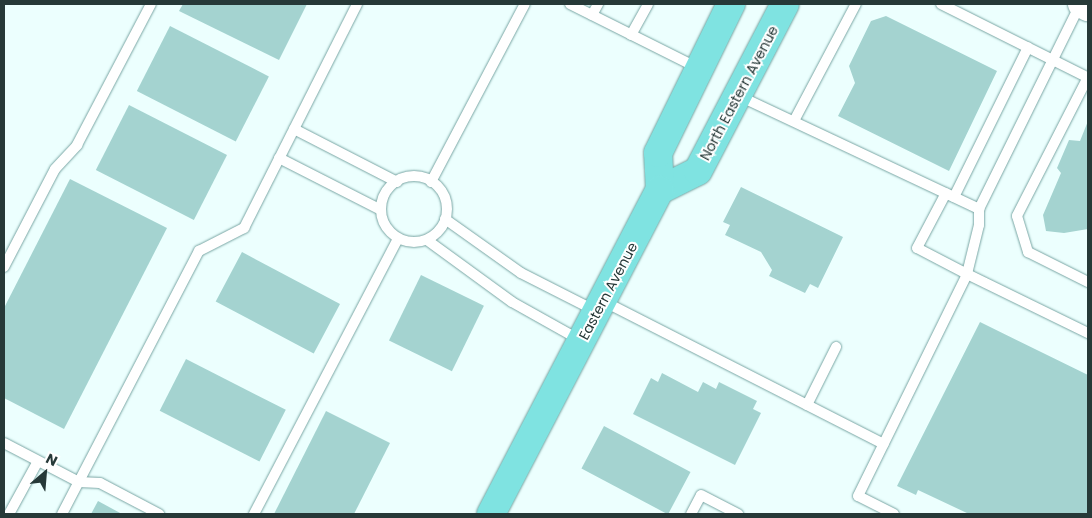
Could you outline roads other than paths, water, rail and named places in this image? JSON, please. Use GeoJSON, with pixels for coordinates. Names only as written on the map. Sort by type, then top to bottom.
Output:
{"type":"FeatureCollection","features":[{"type":"Feature","properties":{"kind":"main road"},"geometry":{"type":"LineString","coordinates":[[660,190],[658,152],[730,4]]}},
{"type":"Feature","properties":{"kind":"main road","name":"North Eastern Avenue"},"geometry":{"type":"LineString","coordinates":[[660,190],[698,171],[785,4]]}},
{"type":"Feature","properties":{"kind":"main road"},"geometry":{"type":"LineString","coordinates":[[1081,4],[1088,7]]}},
{"type":"Feature","properties":{"kind":"main road","name":"Eastern Avenue"},"geometry":{"type":"LineString","coordinates":[[496,512],[555,391],[660,190]]}},
{"type":"Feature","properties":{"kind":"lane"},"geometry":{"type":"LineString","coordinates":[[4,266],[55,169],[77,145],[150,4]]}},
{"type":"Feature","properties":{"kind":"lane"},"geometry":{"type":"LineString","coordinates":[[62,514],[199,251],[244,228],[357,4]]}},
{"type":"Feature","properties":{"kind":"lane"},"geometry":{"type":"LineString","coordinates":[[431,182],[525,4]]}},
{"type":"Feature","properties":{"kind":"lane"},"geometry":{"type":"LineString","coordinates":[[570,4],[698,68]]}},
{"type":"Feature","properties":{"kind":"lane"},"geometry":{"type":"LineString","coordinates":[[592,15],[598,4]]}},
{"type":"Feature","properties":{"kind":"lane"},"geometry":{"type":"LineString","coordinates":[[631,35],[648,4]]}},
{"type":"Feature","properties":{"kind":"lane"},"geometry":{"type":"LineString","coordinates":[[795,119],[856,4]]}},
{"type":"Feature","properties":{"kind":"lane"},"geometry":{"type":"LineString","coordinates":[[941,4],[1088,77],[1017,216],[1028,252],[1088,282]]}},
{"type":"Feature","properties":{"kind":"lane"},"geometry":{"type":"LineString","coordinates":[[894,514],[858,496],[967,274],[979,225],[979,209],[1081,4]]}},
{"type":"Feature","properties":{"kind":"lane"},"geometry":{"type":"LineString","coordinates":[[1028,47],[950,195],[917,248],[1088,333]]}},
{"type":"Feature","properties":{"kind":"lane"},"geometry":{"type":"LineString","coordinates":[[737,95],[784,118],[795,119],[979,209]]}},
{"type":"Feature","properties":{"kind":"lane"},"geometry":{"type":"LineString","coordinates":[[294,128],[397,182]]}},
{"type":"Feature","properties":{"kind":"lane"},"geometry":{"type":"LineString","coordinates":[[279,158],[381,210]]}},
{"type":"Feature","properties":{"kind":"lane"},"geometry":{"type":"LineString","coordinates":[[411,177],[431,182],[445,199],[445,219],[437,233],[426,240],[412,242],[398,238],[387,228],[381,210],[387,191],[397,182],[411,177]]}},
{"type":"Feature","properties":{"kind":"lane"},"geometry":{"type":"LineString","coordinates":[[445,219],[521,273],[599,306],[807,405],[884,444]]}},
{"type":"Feature","properties":{"kind":"lane"},"geometry":{"type":"LineString","coordinates":[[254,514],[398,238]]}},
{"type":"Feature","properties":{"kind":"lane"},"geometry":{"type":"LineString","coordinates":[[426,240],[512,302],[581,341]]}},
{"type":"Feature","properties":{"kind":"lane"},"geometry":{"type":"LineString","coordinates":[[807,405],[836,347]]}},
{"type":"Feature","properties":{"kind":"lane"},"geometry":{"type":"LineString","coordinates":[[4,443],[79,482],[100,483],[158,514]]}},
{"type":"Feature","properties":{"kind":"lane"},"geometry":{"type":"LineString","coordinates":[[9,514],[38,461]]}},
{"type":"Feature","properties":{"kind":"lane"},"geometry":{"type":"LineString","coordinates":[[692,514],[701,495],[738,514]]}}]}
